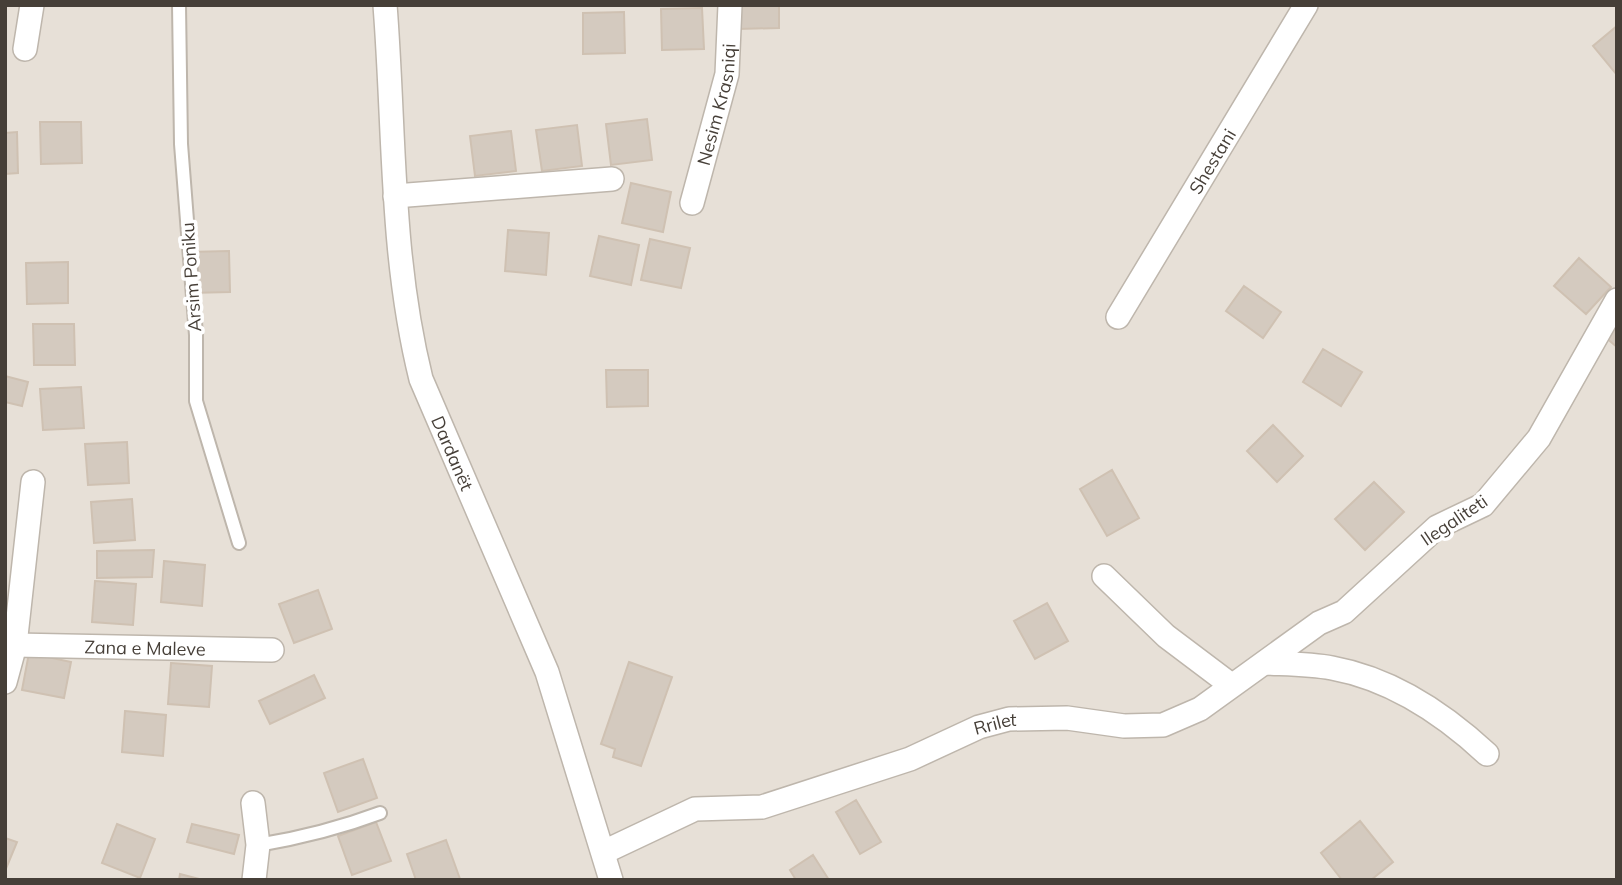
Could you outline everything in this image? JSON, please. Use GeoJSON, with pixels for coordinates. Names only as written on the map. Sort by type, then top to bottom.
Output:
{"type":"FeatureCollection","features":[{"type":"Feature","properties":{"kind":"street"},"geometry":{"type":"LineString","coordinates":[[25,49],[32,5]]}},
{"type":"Feature","properties":{"kind":"street","name":"Dardanët"},"geometry":{"type":"LineString","coordinates":[[386,5],[401,278],[411,340],[421,379],[547,672],[611,880]]}},
{"type":"Feature","properties":{"kind":"street","name":"Nesim Krasniqi"},"geometry":{"type":"LineString","coordinates":[[692,203],[727,74],[730,5]]}},
{"type":"Feature","properties":{"kind":"street","name":"Shestani"},"geometry":{"type":"LineString","coordinates":[[1118,317],[1306,5]]}},
{"type":"Feature","properties":{"kind":"street"},"geometry":{"type":"LineString","coordinates":[[395,196],[612,179]]}},
{"type":"Feature","properties":{"kind":"street","name":"Ilegaliteti"},"geometry":{"type":"LineString","coordinates":[[1231,685],[1266,663],[1319,623],[1343,612],[1437,527],[1483,505],[1539,438],[1617,300]]}},
{"type":"Feature","properties":{"kind":"street"},"geometry":{"type":"LineString","coordinates":[[5,682],[15,645],[33,482]]}},
{"type":"Feature","properties":{"kind":"street"},"geometry":{"type":"LineString","coordinates":[[1104,576],[1166,636],[1231,685]]}},
{"type":"Feature","properties":{"kind":"street","name":"Zana e Maleve"},"geometry":{"type":"LineString","coordinates":[[15,645],[272,650]]}},
{"type":"Feature","properties":{"kind":"street"},"geometry":{"type":"LineString","coordinates":[[1266,663],[1332,668],[1392,685],[1458,727],[1488,754]]}},
{"type":"Feature","properties":{"kind":"street","name":"Rrilet"},"geometry":{"type":"LineString","coordinates":[[604,852],[695,808],[762,807],[910,759],[979,727],[1009,719],[1066,718],[1125,726],[1163,725],[1200,709],[1231,685]]}},
{"type":"Feature","properties":{"kind":"street"},"geometry":{"type":"LineString","coordinates":[[253,803],[258,845],[254,880]]}},
{"type":"Feature","properties":{"kind":"lane","name":"Arsim Poniku"},"geometry":{"type":"LineString","coordinates":[[179,5],[181,144],[196,335],[196,401],[239,543]]}},
{"type":"Feature","properties":{"kind":"lane"},"geometry":{"type":"LineString","coordinates":[[258,845],[345,826],[380,813]]}},
{"type":"Feature","properties":{"kind":"shaded area"},"geometry":{"type":"Polygon","coordinates":[[[5,5],[1617,5],[1617,880],[5,880],[5,5]]]}},
{"type":"Feature","properties":{"kind":"building"},"geometry":{"type":"Polygon","coordinates":[[[737,5],[779,5],[779,28],[738,29],[737,5]]]}},
{"type":"Feature","properties":{"kind":"building"},"geometry":{"type":"Polygon","coordinates":[[[702,8],[704,49],[662,50],[661,9],[702,8]]]}},
{"type":"Feature","properties":{"kind":"building"},"geometry":{"type":"Polygon","coordinates":[[[624,12],[625,53],[583,54],[583,13],[624,12]]]}},
{"type":"Feature","properties":{"kind":"building"},"geometry":{"type":"Polygon","coordinates":[[[1617,26],[1617,75],[1593,46],[1617,26]]]}},
{"type":"Feature","properties":{"kind":"building"},"geometry":{"type":"Polygon","coordinates":[[[647,119],[652,160],[611,165],[606,124],[647,119]]]}},
{"type":"Feature","properties":{"kind":"building"},"geometry":{"type":"Polygon","coordinates":[[[40,122],[81,122],[82,163],[41,164],[40,122]]]}},
{"type":"Feature","properties":{"kind":"building"},"geometry":{"type":"Polygon","coordinates":[[[577,125],[582,166],[542,171],[536,130],[577,125]]]}},
{"type":"Feature","properties":{"kind":"building"},"geometry":{"type":"Polygon","coordinates":[[[511,131],[516,171],[475,176],[470,136],[511,131]]]}},
{"type":"Feature","properties":{"kind":"building"},"geometry":{"type":"Polygon","coordinates":[[[17,132],[18,173],[5,174],[5,133],[17,132]]]}},
{"type":"Feature","properties":{"kind":"building"},"geometry":{"type":"Polygon","coordinates":[[[631,183],[671,192],[663,232],[622,223],[631,183]]]}},
{"type":"Feature","properties":{"kind":"building"},"geometry":{"type":"Polygon","coordinates":[[[508,230],[549,233],[546,275],[505,271],[508,230]]]}},
{"type":"Feature","properties":{"kind":"building"},"geometry":{"type":"Polygon","coordinates":[[[599,236],[639,245],[631,285],[590,276],[599,236]]]}},
{"type":"Feature","properties":{"kind":"building"},"geometry":{"type":"Polygon","coordinates":[[[650,239],[690,248],[681,288],[641,280],[650,239]]]}},
{"type":"Feature","properties":{"kind":"building"},"geometry":{"type":"Polygon","coordinates":[[[229,251],[230,292],[189,293],[188,252],[229,251]]]}},
{"type":"Feature","properties":{"kind":"building"},"geometry":{"type":"Polygon","coordinates":[[[1579,258],[1611,287],[1586,314],[1554,286],[1579,258]]]}},
{"type":"Feature","properties":{"kind":"building"},"geometry":{"type":"Polygon","coordinates":[[[68,262],[68,303],[27,304],[26,263],[68,262]]]}},
{"type":"Feature","properties":{"kind":"building"},"geometry":{"type":"Polygon","coordinates":[[[1244,286],[1281,312],[1263,338],[1226,311],[1244,286]]]}},
{"type":"Feature","properties":{"kind":"building"},"geometry":{"type":"Polygon","coordinates":[[[1617,323],[1617,347],[1605,337],[1617,323]]]}},
{"type":"Feature","properties":{"kind":"building"},"geometry":{"type":"Polygon","coordinates":[[[33,324],[74,324],[75,365],[34,365],[33,324]]]}},
{"type":"Feature","properties":{"kind":"building"},"geometry":{"type":"Polygon","coordinates":[[[1323,349],[1362,372],[1341,406],[1303,382],[1323,349]]]}},
{"type":"Feature","properties":{"kind":"building"},"geometry":{"type":"Polygon","coordinates":[[[606,370],[648,370],[648,406],[607,407],[606,370]]]}},
{"type":"Feature","properties":{"kind":"building"},"geometry":{"type":"Polygon","coordinates":[[[5,376],[28,382],[22,406],[5,402],[5,376]]]}},
{"type":"Feature","properties":{"kind":"building"},"geometry":{"type":"Polygon","coordinates":[[[81,387],[84,428],[43,430],[40,389],[81,387]]]}},
{"type":"Feature","properties":{"kind":"building"},"geometry":{"type":"Polygon","coordinates":[[[1273,425],[1303,456],[1277,482],[1247,451],[1273,425]]]}},
{"type":"Feature","properties":{"kind":"building"},"geometry":{"type":"Polygon","coordinates":[[[127,442],[129,483],[88,485],[85,444],[127,442]]]}},
{"type":"Feature","properties":{"kind":"building"},"geometry":{"type":"Polygon","coordinates":[[[1112,470],[1139,518],[1107,536],[1080,489],[1112,470]]]}},
{"type":"Feature","properties":{"kind":"building"},"geometry":{"type":"Polygon","coordinates":[[[1374,482],[1404,512],[1365,550],[1335,519],[1374,482]]]}},
{"type":"Feature","properties":{"kind":"building"},"geometry":{"type":"Polygon","coordinates":[[[132,499],[135,540],[94,543],[91,502],[132,499]]]}},
{"type":"Feature","properties":{"kind":"building"},"geometry":{"type":"Polygon","coordinates":[[[154,550],[152,577],[97,578],[97,551],[154,550]]]}},
{"type":"Feature","properties":{"kind":"building"},"geometry":{"type":"Polygon","coordinates":[[[164,561],[205,565],[202,606],[161,602],[164,561]]]}},
{"type":"Feature","properties":{"kind":"building"},"geometry":{"type":"Polygon","coordinates":[[[95,581],[136,584],[133,625],[92,622],[95,581]]]}},
{"type":"Feature","properties":{"kind":"building"},"geometry":{"type":"Polygon","coordinates":[[[318,590],[332,629],[294,643],[279,604],[318,590]]]}},
{"type":"Feature","properties":{"kind":"building"},"geometry":{"type":"Polygon","coordinates":[[[1047,603],[1068,641],[1035,659],[1014,621],[1047,603]]]}},
{"type":"Feature","properties":{"kind":"building"},"geometry":{"type":"Polygon","coordinates":[[[29,653],[71,662],[64,698],[22,690],[29,653]]]}},
{"type":"Feature","properties":{"kind":"building"},"geometry":{"type":"Polygon","coordinates":[[[629,662],[672,677],[641,766],[613,757],[615,749],[601,744],[629,662]]]}},
{"type":"Feature","properties":{"kind":"building"},"geometry":{"type":"Polygon","coordinates":[[[171,663],[212,666],[209,707],[168,704],[171,663]]]}},
{"type":"Feature","properties":{"kind":"building"},"geometry":{"type":"Polygon","coordinates":[[[314,675],[325,698],[270,724],[259,701],[314,675]]]}},
{"type":"Feature","properties":{"kind":"building"},"geometry":{"type":"Polygon","coordinates":[[[125,711],[166,715],[163,756],[122,752],[125,711]]]}},
{"type":"Feature","properties":{"kind":"building"},"geometry":{"type":"Polygon","coordinates":[[[363,759],[377,798],[338,812],[324,773],[363,759]]]}},
{"type":"Feature","properties":{"kind":"building"},"geometry":{"type":"Polygon","coordinates":[[[856,800],[881,842],[860,854],[836,812],[856,800]]]}},
{"type":"Feature","properties":{"kind":"building"},"geometry":{"type":"Polygon","coordinates":[[[1360,821],[1393,862],[1371,880],[1342,880],[1321,853],[1360,821]]]}},
{"type":"Feature","properties":{"kind":"building"},"geometry":{"type":"Polygon","coordinates":[[[376,822],[391,861],[352,875],[338,836],[376,822]]]}},
{"type":"Feature","properties":{"kind":"building"},"geometry":{"type":"Polygon","coordinates":[[[117,824],[155,839],[140,878],[102,863],[117,824]]]}},
{"type":"Feature","properties":{"kind":"building"},"geometry":{"type":"Polygon","coordinates":[[[192,824],[239,835],[234,854],[187,842],[192,824]]]}},
{"type":"Feature","properties":{"kind":"building"},"geometry":{"type":"Polygon","coordinates":[[[5,838],[17,842],[5,871],[5,838]]]}},
{"type":"Feature","properties":{"kind":"building"},"geometry":{"type":"Polygon","coordinates":[[[446,840],[460,879],[416,880],[407,854],[446,840]]]}},
{"type":"Feature","properties":{"kind":"building"},"geometry":{"type":"Polygon","coordinates":[[[813,855],[829,880],[796,880],[790,870],[813,855]]]}},
{"type":"Feature","properties":{"kind":"building"},"geometry":{"type":"Polygon","coordinates":[[[180,874],[203,880],[179,880],[180,874]]]}}]}
